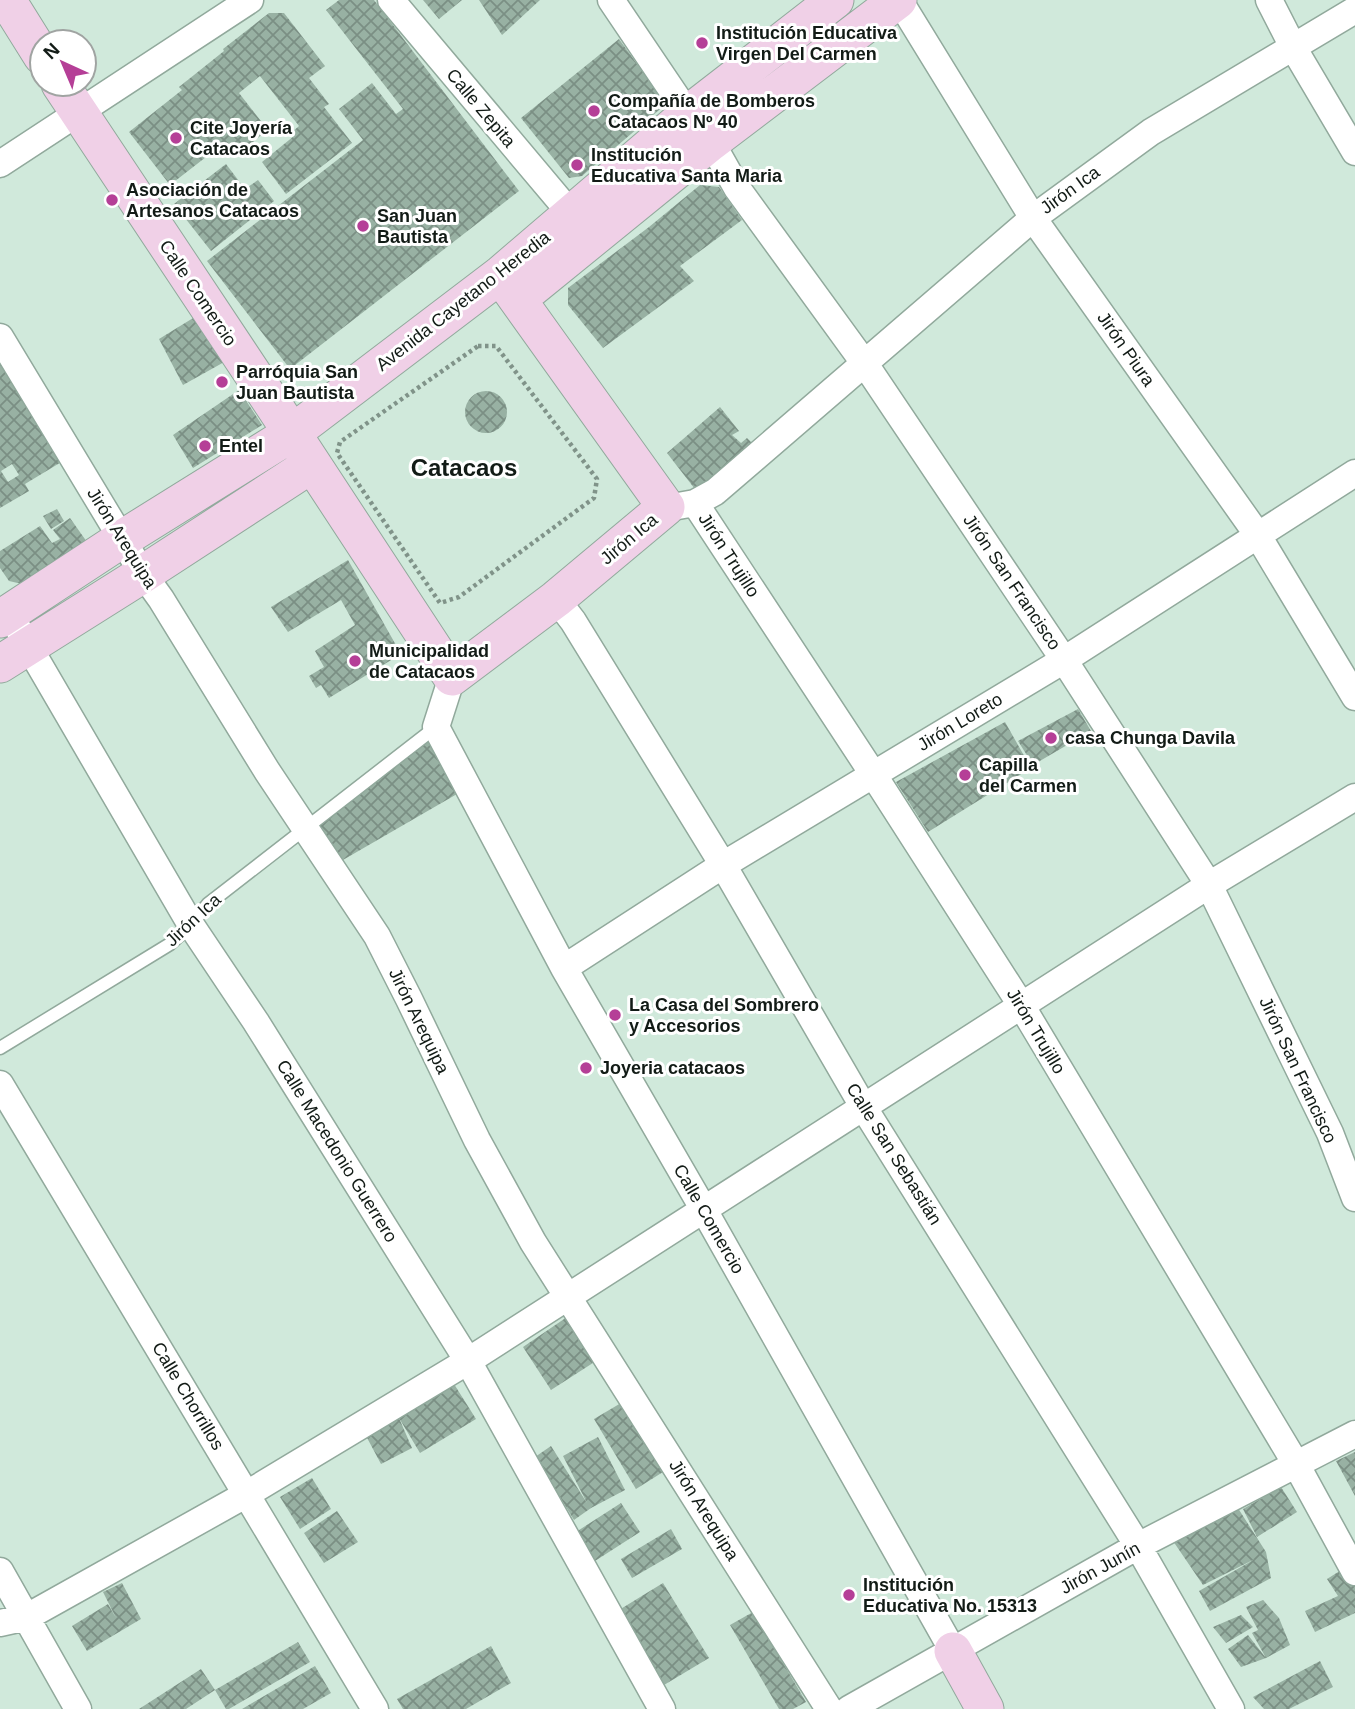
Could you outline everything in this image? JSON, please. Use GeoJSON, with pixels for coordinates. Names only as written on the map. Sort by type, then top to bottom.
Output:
{"type":"FeatureCollection","features":[{"type":"Feature","properties":{"kind":"main road"},"geometry":{"type":"LineString","coordinates":[[7,0],[28,34]]}},
{"type":"Feature","properties":{"kind":"main road","name":"Avenida Cayetano Heredia"},"geometry":{"type":"LineString","coordinates":[[509,287],[572,215],[688,114],[835,0]]}},
{"type":"Feature","properties":{"kind":"main road","name":"Avenida Cayetano Heredia"},"geometry":{"type":"LineString","coordinates":[[3,610],[292,433],[509,287],[711,142],[899,0]]}},
{"type":"Feature","properties":{"kind":"main road","name":"Calle Comercio"},"geometry":{"type":"LineString","coordinates":[[69,99],[452,677]]}},
{"type":"Feature","properties":{"kind":"main road","name":"Jirón Trujillo"},"geometry":{"type":"LineString","coordinates":[[509,287],[681,505]]}},
{"type":"Feature","properties":{"kind":"main road"},"geometry":{"type":"LineString","coordinates":[[15,655],[312,464]]}},
{"type":"Feature","properties":{"kind":"main road","name":"Jirón Ica"},"geometry":{"type":"LineString","coordinates":[[452,677],[681,505]]}},
{"type":"Feature","properties":{"kind":"main road","name":"Calle Comercio"},"geometry":{"type":"LineString","coordinates":[[953,1651],[985,1709]]}},
{"type":"Feature","properties":{"kind":"street"},"geometry":{"type":"LineString","coordinates":[[0,164],[69,99],[250,0]]}},
{"type":"Feature","properties":{"kind":"street","name":"Calle Zepita"},"geometry":{"type":"LineString","coordinates":[[391,0],[572,215]]}},
{"type":"Feature","properties":{"kind":"street","name":"Jirón San Francisco"},"geometry":{"type":"LineString","coordinates":[[611,0],[688,114],[711,142],[737,188],[865,364],[1064,660],[1209,885],[1329,1133],[1355,1198]]}},
{"type":"Feature","properties":{"kind":"street","name":"Jirón Piura"},"geometry":{"type":"LineString","coordinates":[[899,0],[1033,218],[1257,534],[1355,697]]}},
{"type":"Feature","properties":{"kind":"street"},"geometry":{"type":"LineString","coordinates":[[1269,0],[1293,47],[1355,152]]}},
{"type":"Feature","properties":{"kind":"street","name":"Jirón Ica"},"geometry":{"type":"LineString","coordinates":[[681,505],[715,492],[1033,218],[1151,132],[1355,10]]}},
{"type":"Feature","properties":{"kind":"street","name":"Jirón Arequipa"},"geometry":{"type":"LineString","coordinates":[[0,337],[267,771],[376,936],[477,1140],[533,1242],[829,1709]]}},
{"type":"Feature","properties":{"kind":"street","name":"Jirón Loreto"},"geometry":{"type":"LineString","coordinates":[[564,968],[723,865],[1064,660],[1257,534],[1355,474]]}},
{"type":"Feature","properties":{"kind":"street","name":"Jirón Trujillo"},"geometry":{"type":"LineString","coordinates":[[681,505],[873,774],[1021,1005],[1296,1464],[1355,1572]]}},
{"type":"Feature","properties":{"kind":"street","name":"Calle San Sebastián"},"geometry":{"type":"LineString","coordinates":[[556,599],[573,621],[723,865],[864,1108],[1138,1546],[1230,1709]]}},
{"type":"Feature","properties":{"kind":"street","name":"Calle Macedonio Guerrero"},"geometry":{"type":"LineString","coordinates":[[3,610],[15,655],[256,1022],[468,1361],[662,1709]]}},
{"type":"Feature","properties":{"kind":"street"},"geometry":{"type":"LineString","coordinates":[[436,727],[452,677]]}},
{"type":"Feature","properties":{"kind":"street","name":"Calle Comercio"},"geometry":{"type":"LineString","coordinates":[[436,727],[564,968],[953,1651]]}},
{"type":"Feature","properties":{"kind":"street"},"geometry":{"type":"LineString","coordinates":[[0,1623],[27,1617],[247,1494],[468,1361],[1209,885],[1355,797]]}},
{"type":"Feature","properties":{"kind":"street","name":"Calle Chorrillos"},"geometry":{"type":"LineString","coordinates":[[0,1084],[375,1709]]}},
{"type":"Feature","properties":{"kind":"street","name":"Jirón Junín"},"geometry":{"type":"LineString","coordinates":[[849,1709],[1138,1546],[1355,1434]]}},
{"type":"Feature","properties":{"kind":"street"},"geometry":{"type":"LineString","coordinates":[[0,1571],[78,1709]]}},
{"type":"Feature","properties":{"kind":"lane","name":"Jirón Ica"},"geometry":{"type":"LineString","coordinates":[[0,1048],[170,944],[191,925],[208,904],[436,727]]}},
{"type":"Feature","properties":{"kind":"path"},"geometry":{"type":"LineString","coordinates":[[478,346],[496,346],[597,480],[594,498],[459,597],[440,603],[337,453],[340,442],[478,346]]}},
{"type":"Feature","properties":{"kind":"building","name":"San Juan Bautista"},"geometry":{"type":"Polygon","coordinates":[[[339,0],[374,0],[519,191],[290,369],[207,261],[363,140],[339,109],[372,83],[396,114],[403,109],[326,10],[339,0]]]}},
{"type":"Feature","properties":{"kind":"building"},"geometry":{"type":"Polygon","coordinates":[[[423,0],[462,0],[439,19],[423,0]]]}},
{"type":"Feature","properties":{"kind":"building"},"geometry":{"type":"Polygon","coordinates":[[[479,0],[540,0],[502,35],[479,0]]]}},
{"type":"Feature","properties":{"kind":"building"},"geometry":{"type":"Polygon","coordinates":[[[269,13],[284,13],[325,66],[309,78],[329,104],[324,107],[352,143],[286,194],[262,162],[294,136],[291,133],[299,126],[260,76],[239,93],[268,130],[234,157],[224,143],[170,185],[129,132],[182,90],[179,87],[224,51],[223,49],[269,13]]]}},
{"type":"Feature","properties":{"kind":"building","name":"Compañía de Bomberos Catacaos Nº 40"},"geometry":{"type":"Polygon","coordinates":[[[619,39],[666,104],[582,176],[569,178],[521,118],[619,39]]]}},
{"type":"Feature","properties":{"kind":"building"},"geometry":{"type":"Polygon","coordinates":[[[226,164],[245,189],[258,180],[274,201],[211,251],[174,204],[226,164]]]}},
{"type":"Feature","properties":{"kind":"building"},"geometry":{"type":"Polygon","coordinates":[[[700,185],[719,187],[742,220],[680,266],[694,281],[603,348],[568,305],[568,288],[700,185]]]}},
{"type":"Feature","properties":{"kind":"building"},"geometry":{"type":"Polygon","coordinates":[[[198,315],[226,361],[183,385],[159,339],[198,315]]]}},
{"type":"Feature","properties":{"kind":"building"},"geometry":{"type":"Polygon","coordinates":[[[0,352],[63,461],[25,484],[29,491],[0,508],[0,352]],[[12,464],[1,471],[8,482],[19,475],[12,464]]]}},
{"type":"Feature","properties":{"kind":"building"},"geometry":{"type":"Polygon","coordinates":[[[239,390],[262,425],[193,468],[173,435],[239,390]]]}},
{"type":"Feature","properties":{"kind":"building"},"geometry":{"type":"Polygon","coordinates":[[[486,391],[501,397],[507,412],[501,427],[486,433],[471,427],[465,412],[471,397],[486,391]]]}},
{"type":"Feature","properties":{"kind":"building"},"geometry":{"type":"Polygon","coordinates":[[[720,407],[739,431],[732,435],[741,443],[747,438],[753,444],[698,493],[667,453],[720,407]]]}},
{"type":"Feature","properties":{"kind":"building"},"geometry":{"type":"Polygon","coordinates":[[[57,509],[64,521],[51,529],[43,516],[57,509]]]}},
{"type":"Feature","properties":{"kind":"building"},"geometry":{"type":"Polygon","coordinates":[[[70,518],[87,542],[22,584],[9,581],[0,568],[0,551],[40,526],[52,543],[60,539],[53,530],[70,518]]]}},
{"type":"Feature","properties":{"kind":"building"},"geometry":{"type":"Polygon","coordinates":[[[348,560],[401,654],[329,698],[321,685],[316,688],[309,676],[324,667],[315,651],[355,625],[341,600],[288,632],[271,607],[348,560]]]}},
{"type":"Feature","properties":{"kind":"building","name":"casa Chunga Davila"},"geometry":{"type":"Polygon","coordinates":[[[1078,709],[1091,731],[1033,765],[1018,741],[1078,709]]]}},
{"type":"Feature","properties":{"kind":"building","name":"Capilla del Carmen"},"geometry":{"type":"Polygon","coordinates":[[[1005,722],[1031,768],[928,832],[896,782],[1005,722]]]}},
{"type":"Feature","properties":{"kind":"building"},"geometry":{"type":"Polygon","coordinates":[[[428,742],[457,794],[336,864],[313,828],[428,742]]]}},
{"type":"Feature","properties":{"kind":"building"},"geometry":{"type":"Polygon","coordinates":[[[567,1317],[596,1361],[551,1390],[523,1347],[567,1317]]]}},
{"type":"Feature","properties":{"kind":"building"},"geometry":{"type":"Polygon","coordinates":[[[454,1384],[476,1419],[420,1453],[399,1418],[454,1384]]]}},
{"type":"Feature","properties":{"kind":"building"},"geometry":{"type":"Polygon","coordinates":[[[621,1403],[663,1472],[636,1489],[594,1419],[621,1403]]]}},
{"type":"Feature","properties":{"kind":"building"},"geometry":{"type":"Polygon","coordinates":[[[399,1418],[412,1448],[381,1464],[365,1434],[399,1418]]]}},
{"type":"Feature","properties":{"kind":"building"},"geometry":{"type":"Polygon","coordinates":[[[598,1437],[625,1490],[574,1520],[535,1457],[551,1446],[587,1503],[563,1456],[598,1437]]]}},
{"type":"Feature","properties":{"kind":"building"},"geometry":{"type":"Polygon","coordinates":[[[1355,1452],[1355,1496],[1336,1461],[1355,1452]]]}},
{"type":"Feature","properties":{"kind":"building"},"geometry":{"type":"Polygon","coordinates":[[[312,1478],[331,1509],[300,1529],[280,1497],[312,1478]]]}},
{"type":"Feature","properties":{"kind":"building"},"geometry":{"type":"Polygon","coordinates":[[[1281,1487],[1297,1512],[1257,1537],[1243,1509],[1281,1487]]]}},
{"type":"Feature","properties":{"kind":"building"},"geometry":{"type":"Polygon","coordinates":[[[621,1503],[640,1532],[595,1561],[576,1532],[621,1503]]]}},
{"type":"Feature","properties":{"kind":"building"},"geometry":{"type":"Polygon","coordinates":[[[1236,1505],[1266,1552],[1271,1578],[1210,1611],[1199,1591],[1255,1559],[1203,1585],[1173,1541],[1236,1505]]]}},
{"type":"Feature","properties":{"kind":"building"},"geometry":{"type":"Polygon","coordinates":[[[337,1511],[358,1542],[324,1563],[304,1533],[337,1511]]]}},
{"type":"Feature","properties":{"kind":"building"},"geometry":{"type":"Polygon","coordinates":[[[671,1529],[682,1549],[632,1578],[621,1559],[671,1529]]]}},
{"type":"Feature","properties":{"kind":"building"},"geometry":{"type":"Polygon","coordinates":[[[1346,1567],[1355,1583],[1355,1613],[1315,1632],[1305,1611],[1338,1596],[1327,1579],[1346,1567]]]}},
{"type":"Feature","properties":{"kind":"building"},"geometry":{"type":"Polygon","coordinates":[[[122,1583],[141,1619],[87,1651],[72,1626],[108,1604],[116,1618],[103,1592],[122,1583]]]}},
{"type":"Feature","properties":{"kind":"building"},"geometry":{"type":"Polygon","coordinates":[[[663,1583],[709,1658],[664,1685],[619,1610],[663,1583]]]}},
{"type":"Feature","properties":{"kind":"building"},"geometry":{"type":"Polygon","coordinates":[[[1263,1600],[1279,1618],[1290,1645],[1266,1658],[1252,1633],[1258,1630],[1246,1607],[1263,1600]]]}},
{"type":"Feature","properties":{"kind":"building"},"geometry":{"type":"Polygon","coordinates":[[[753,1612],[806,1702],[793,1709],[779,1709],[730,1625],[753,1612]]]}},
{"type":"Feature","properties":{"kind":"building"},"geometry":{"type":"Polygon","coordinates":[[[1241,1615],[1253,1627],[1226,1643],[1213,1627],[1241,1615]]]}},
{"type":"Feature","properties":{"kind":"building"},"geometry":{"type":"Polygon","coordinates":[[[1248,1635],[1266,1658],[1241,1667],[1228,1649],[1248,1635]]]}},
{"type":"Feature","properties":{"kind":"building"},"geometry":{"type":"Polygon","coordinates":[[[298,1642],[310,1662],[229,1709],[226,1709],[215,1690],[298,1642]]]}},
{"type":"Feature","properties":{"kind":"building"},"geometry":{"type":"Polygon","coordinates":[[[491,1646],[511,1683],[466,1709],[403,1709],[397,1699],[491,1646]]]}},
{"type":"Feature","properties":{"kind":"building"},"geometry":{"type":"Polygon","coordinates":[[[1320,1661],[1333,1687],[1289,1709],[1264,1709],[1253,1697],[1320,1661]]]}},
{"type":"Feature","properties":{"kind":"building"},"geometry":{"type":"Polygon","coordinates":[[[315,1666],[331,1693],[303,1709],[242,1709],[315,1666]]]}},
{"type":"Feature","properties":{"kind":"building"},"geometry":{"type":"Polygon","coordinates":[[[201,1669],[215,1690],[186,1709],[139,1709],[201,1669]]]}},
{"type":"Feature","properties":{"kind":"place","name":"Institución Educativa Virgen Del Carmen"},"geometry":{"type":"Point","coordinates":[702,43]}},
{"type":"Feature","properties":{"kind":"place","name":"Compañía de Bomberos Catacaos Nº 40"},"geometry":{"type":"Point","coordinates":[594,111]}},
{"type":"Feature","properties":{"kind":"place","name":"Cite Joyería Catacaos"},"geometry":{"type":"Point","coordinates":[176,138]}},
{"type":"Feature","properties":{"kind":"place","name":"Institución Educativa Santa Maria"},"geometry":{"type":"Point","coordinates":[577,165]}},
{"type":"Feature","properties":{"kind":"place","name":"Asociación de Artesanos Catacaos"},"geometry":{"type":"Point","coordinates":[112,200]}},
{"type":"Feature","properties":{"kind":"place","name":"San Juan Bautista"},"geometry":{"type":"Point","coordinates":[363,226]}},
{"type":"Feature","properties":{"kind":"place","name":"Parróquia San Juan Bautista"},"geometry":{"type":"Point","coordinates":[222,382]}},
{"type":"Feature","properties":{"kind":"place","name":"Entel"},"geometry":{"type":"Point","coordinates":[205,446]}},
{"type":"Feature","properties":{"kind":"place","name":"Municipalidad de Catacaos"},"geometry":{"type":"Point","coordinates":[355,661]}},
{"type":"Feature","properties":{"kind":"place","name":"casa Chunga Davila"},"geometry":{"type":"Point","coordinates":[1051,738]}},
{"type":"Feature","properties":{"kind":"place","name":"Capilla del Carmen"},"geometry":{"type":"Point","coordinates":[965,775]}},
{"type":"Feature","properties":{"kind":"place","name":"La Casa del Sombrero y Accesorios"},"geometry":{"type":"Point","coordinates":[615,1015]}},
{"type":"Feature","properties":{"kind":"place","name":"Joyeria catacaos"},"geometry":{"type":"Point","coordinates":[586,1068]}},
{"type":"Feature","properties":{"kind":"place","name":"Institución Educativa No. 15313"},"geometry":{"type":"Point","coordinates":[849,1595]}},
{"type":"Feature","properties":{"kind":"district","name":"Catacaos"},"geometry":{"type":"Point","coordinates":[464,468]}}]}
